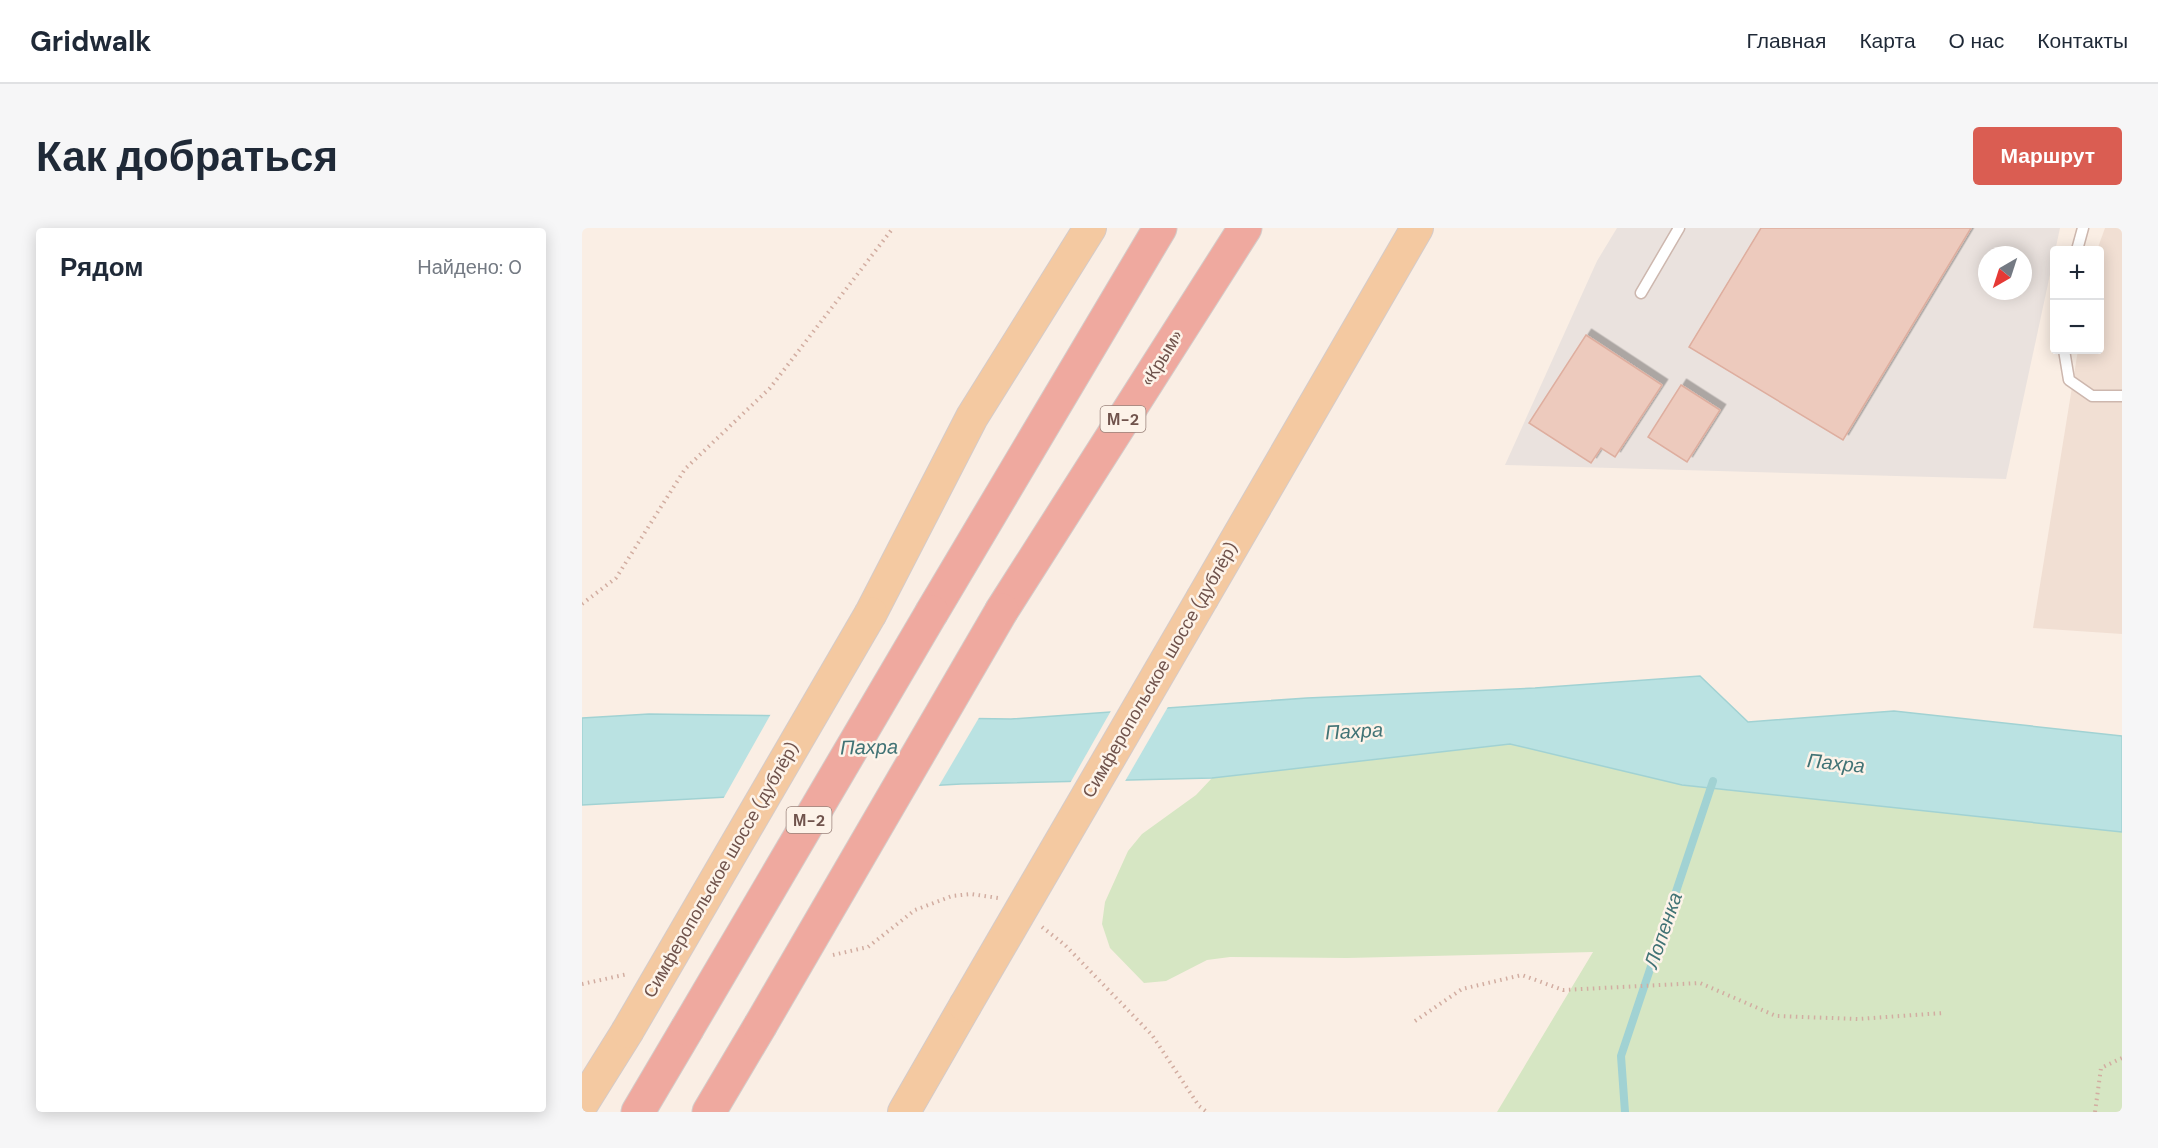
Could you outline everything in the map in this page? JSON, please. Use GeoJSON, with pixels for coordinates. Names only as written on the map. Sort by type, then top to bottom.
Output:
{"type":"FeatureCollection","features":[{"type":"Feature","properties":{"kind":"highway","name":"М-2"},"geometry":{"type":"LineString","coordinates":[[638,1112],[1160,228]]}},
{"type":"Feature","properties":{"kind":"highway","name":"«Крым»"},"geometry":{"type":"LineString","coordinates":[[709,1112],[1002,610],[1245,228]]}},
{"type":"Feature","properties":{"kind":"main road","name":"Симферопольское шоссе (дублёр)"},"geometry":{"type":"LineString","coordinates":[[582,1104],[627,1032],[872,613],[972,417],[1090,228]]}},
{"type":"Feature","properties":{"kind":"main road","name":"Симферопольское шоссе (дублёр)"},"geometry":{"type":"LineString","coordinates":[[904,1112],[1417,228]]}},
{"type":"Feature","properties":{"kind":"lane"},"geometry":{"type":"LineString","coordinates":[[1641,293],[1679,228]]}},
{"type":"Feature","properties":{"kind":"lane"},"geometry":{"type":"LineString","coordinates":[[2078,246],[2083,228]]}},
{"type":"Feature","properties":{"kind":"lane"},"geometry":{"type":"LineString","coordinates":[[2065,354],[2069,380],[2092,396],[2122,396]]}},
{"type":"Feature","properties":{"kind":"path"},"geometry":{"type":"LineString","coordinates":[[582,604],[616,578],[685,469],[770,387],[893,228]]}},
{"type":"Feature","properties":{"kind":"path"},"geometry":{"type":"LineString","coordinates":[[826,957],[868,947],[915,910],[952,896],[971,894],[995,896],[1003,902]]}},
{"type":"Feature","properties":{"kind":"path"},"geometry":{"type":"LineString","coordinates":[[1038,924],[1065,945],[1152,1035],[1199,1106],[1208,1112]]}},
{"type":"Feature","properties":{"kind":"path"},"geometry":{"type":"LineString","coordinates":[[582,984],[633,973]]}},
{"type":"Feature","properties":{"kind":"path"},"geometry":{"type":"LineString","coordinates":[[1414,1021],[1462,989],[1522,975],[1563,990],[1700,983],[1776,1016],[1858,1019],[1943,1012]]}},
{"type":"Feature","properties":{"kind":"path"},"geometry":{"type":"LineString","coordinates":[[2095,1112],[2101,1068],[2122,1058]]}},
{"type":"Feature","properties":{"kind":"shaded area"},"geometry":{"type":"Polygon","coordinates":[[[1617,228],[2060,228],[2056,246],[2050,246],[2050,274],[2006,479],[1505,465],[1597,261],[1617,228]]]}},
{"type":"Feature","properties":{"kind":"shaded area"},"geometry":{"type":"Polygon","coordinates":[[[2105,228],[2122,228],[2122,634],[2033,628],[2077,354],[2104,354],[2104,246],[2098,246],[2105,228]]]}},
{"type":"Feature","properties":{"kind":"green space"},"geometry":{"type":"Polygon","coordinates":[[[1510,744],[1682,785],[2122,832],[2122,1112],[1497,1112],[1593,952],[1347,958],[1230,957],[1207,960],[1166,981],[1144,983],[1110,948],[1102,924],[1105,902],[1128,851],[1142,834],[1196,795],[1212,778],[1510,744]]]}},
{"type":"Feature","properties":{"kind":"water","name":"Пахра"},"geometry":{"type":"Polygon","coordinates":[[[1700,676],[1748,722],[1894,711],[2122,736],[2122,832],[1682,785],[1510,744],[1212,778],[961,784],[582,805],[582,718],[649,714],[1011,719],[1307,698],[1535,688],[1700,676]]]}},
{"type":"Feature","properties":{"kind":"pier"},"geometry":{"type":"Polygon","coordinates":[[[1169,705],[1124,783],[1069,785],[1112,709],[1169,705]]]}},
{"type":"Feature","properties":{"kind":"pier"},"geometry":{"type":"Polygon","coordinates":[[[772,712],[980,716],[937,789],[722,801],[772,712]]]}},
{"type":"Feature","properties":{"kind":"building"},"geometry":{"type":"Polygon","coordinates":[[[1761,228],[1971,228],[1843,440],[1689,347],[1761,228]]]}},
{"type":"Feature","properties":{"kind":"building"},"geometry":{"type":"Polygon","coordinates":[[[1586,335],[1662,385],[1615,457],[1601,448],[1591,463],[1529,423],[1586,335]]]}},
{"type":"Feature","properties":{"kind":"building"},"geometry":{"type":"Polygon","coordinates":[[[1681,385],[1720,410],[1687,462],[1648,437],[1681,385]]]}},
{"type":"Feature","properties":{"kind":"waterway","name":"Лопенка"},"geometry":{"type":"LineString","coordinates":[[1625,1112],[1621,1056],[1713,781]]}}]}
